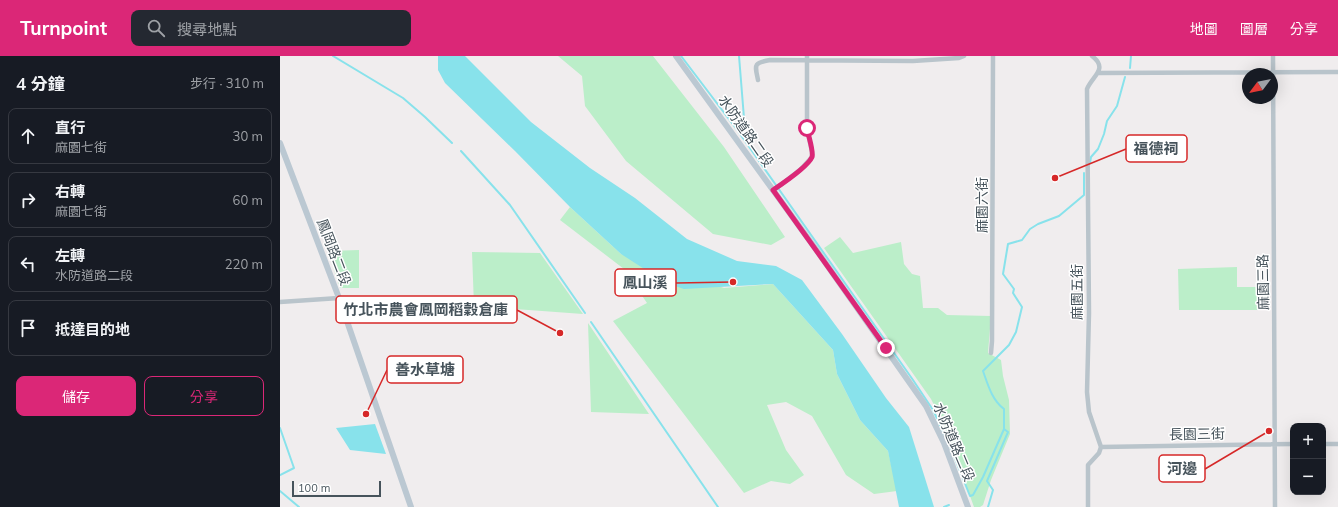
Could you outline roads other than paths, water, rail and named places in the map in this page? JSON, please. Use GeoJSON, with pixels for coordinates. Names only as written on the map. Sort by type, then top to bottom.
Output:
{"type":"FeatureCollection","features":[{"type":"Feature","properties":{"kind":"street","name":"水防道路二段"},"geometry":{"type":"LineString","coordinates":[[676,56],[926,406],[944,442],[968,507]]}},
{"type":"Feature","properties":{"kind":"street"},"geometry":{"type":"LineString","coordinates":[[758,80],[755,67],[760,61],[807,58],[913,61],[959,58],[964,56]]}},
{"type":"Feature","properties":{"kind":"street","name":"麻園六街"},"geometry":{"type":"LineString","coordinates":[[991,353],[993,56]]}},
{"type":"Feature","properties":{"kind":"street"},"geometry":{"type":"LineString","coordinates":[[1092,56],[1100,64],[1098,73],[1242,72]]}},
{"type":"Feature","properties":{"kind":"street","name":"麻園三路"},"geometry":{"type":"LineString","coordinates":[[1273,56],[1273,68]]}},
{"type":"Feature","properties":{"kind":"street"},"geometry":{"type":"LineString","coordinates":[[773,190],[801,169],[812,157],[807,128],[807,58]]}},
{"type":"Feature","properties":{"kind":"street"},"geometry":{"type":"LineString","coordinates":[[1278,72],[1338,72]]}},
{"type":"Feature","properties":{"kind":"street","name":"麻園五街"},"geometry":{"type":"LineString","coordinates":[[1098,73],[1088,87],[1087,92],[1087,392],[1089,412],[1101,447]]}},
{"type":"Feature","properties":{"kind":"street","name":"麻園三路"},"geometry":{"type":"LineString","coordinates":[[1273,104],[1274,507]]}},
{"type":"Feature","properties":{"kind":"street","name":"鳳岡路二段"},"geometry":{"type":"LineString","coordinates":[[280,143],[339,298],[411,507]]}},
{"type":"Feature","properties":{"kind":"street"},"geometry":{"type":"LineString","coordinates":[[280,302],[339,298]]}},
{"type":"Feature","properties":{"kind":"street","name":"長園三街"},"geometry":{"type":"LineString","coordinates":[[1101,447],[1290,444]]}},
{"type":"Feature","properties":{"kind":"street"},"geometry":{"type":"LineString","coordinates":[[1326,444],[1338,444]]}},
{"type":"Feature","properties":{"kind":"street"},"geometry":{"type":"LineString","coordinates":[[1088,507],[1088,465],[1099,453],[1101,447]]}},
{"type":"Feature","properties":{"kind":"water"},"geometry":{"type":"Polygon","coordinates":[[[438,56],[465,56],[531,122],[590,168],[635,198],[687,239],[737,261],[776,266],[802,280],[842,334],[886,398],[909,427],[934,507],[899,507],[888,451],[860,420],[837,374],[833,350],[773,284],[684,289],[666,283],[621,254],[570,207],[445,83],[438,70],[438,56]]]}},
{"type":"Feature","properties":{"kind":"water"},"geometry":{"type":"Polygon","coordinates":[[[375,424],[386,454],[350,450],[336,428],[375,424]]]}},
{"type":"Feature","properties":{"kind":"waterway"},"geometry":{"type":"LineString","coordinates":[[333,56],[403,98],[452,143]]}},
{"type":"Feature","properties":{"kind":"waterway"},"geometry":{"type":"LineString","coordinates":[[681,56],[738,131],[933,410],[950,446],[970,496],[973,495],[983,477],[1004,429],[1004,409],[993,397],[983,371],[1009,345],[1016,332],[1022,307],[1013,293],[1014,289],[1003,274],[1008,244],[1022,240],[1030,229],[1038,224],[1059,216],[1084,195],[1084,173]]}},
{"type":"Feature","properties":{"kind":"waterway"},"geometry":{"type":"LineString","coordinates":[[738,131],[744,118],[739,56]]}},
{"type":"Feature","properties":{"kind":"waterway"},"geometry":{"type":"LineString","coordinates":[[1130,68],[1131,56]]}},
{"type":"Feature","properties":{"kind":"waterway"},"geometry":{"type":"LineString","coordinates":[[1090,163],[1091,157],[1098,149],[1107,121],[1117,106],[1125,77]]}},
{"type":"Feature","properties":{"kind":"waterway"},"geometry":{"type":"LineString","coordinates":[[461,151],[510,205],[585,313]]}},
{"type":"Feature","properties":{"kind":"waterway"},"geometry":{"type":"LineString","coordinates":[[591,322],[718,507]]}},
{"type":"Feature","properties":{"kind":"waterway"},"geometry":{"type":"LineString","coordinates":[[280,428],[294,468],[280,475]]}},
{"type":"Feature","properties":{"kind":"waterway"},"geometry":{"type":"LineString","coordinates":[[988,507],[993,490],[987,481],[1008,432],[1004,429]]}},
{"type":"Feature","properties":{"kind":"waterway"},"geometry":{"type":"LineString","coordinates":[[280,491],[299,507]]}},
{"type":"Feature","properties":{"kind":"waterway"},"geometry":{"type":"LineString","coordinates":[[944,507],[949,505]]}},
{"type":"Feature","properties":{"kind":"place","name":"福德祠"},"geometry":{"type":"Point","coordinates":[1055,178]}},
{"type":"Feature","properties":{"kind":"place","name":"鳳山溪"},"geometry":{"type":"Point","coordinates":[733,282]}},
{"type":"Feature","properties":{"kind":"place","name":"竹北市農會鳳岡稻穀倉庫"},"geometry":{"type":"Point","coordinates":[560,333]}},
{"type":"Feature","properties":{"kind":"place","name":"善水草塘"},"geometry":{"type":"Point","coordinates":[366,414]}},
{"type":"Feature","properties":{"kind":"place","name":"河邊"},"geometry":{"type":"Point","coordinates":[1269,431]}}]}
